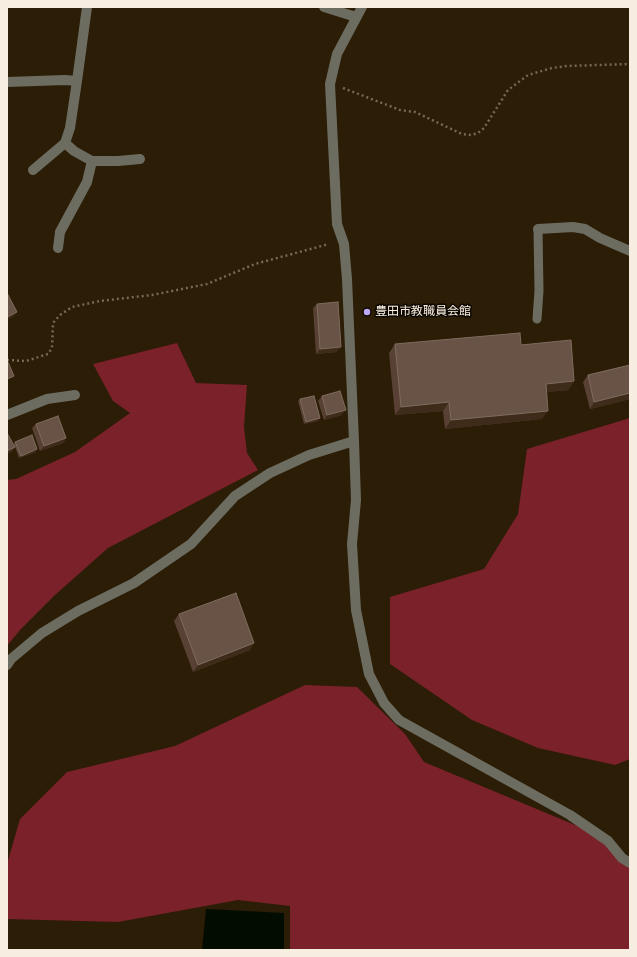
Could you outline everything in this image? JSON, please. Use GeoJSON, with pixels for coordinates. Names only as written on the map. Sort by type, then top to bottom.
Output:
{"type":"FeatureCollection","features":[{"type":"Feature","properties":{"kind":"street"},"geometry":{"type":"LineString","coordinates":[[32,170],[65,143],[70,128],[86,7]]}},
{"type":"Feature","properties":{"kind":"street"},"geometry":{"type":"LineString","coordinates":[[324,7],[356,17]]}},
{"type":"Feature","properties":{"kind":"street"},"geometry":{"type":"LineString","coordinates":[[362,7],[337,54],[330,84],[337,224],[344,244],[347,279],[356,500],[352,544],[356,610],[369,674],[384,703],[399,720],[570,815],[608,841],[622,858],[630,863]]}},
{"type":"Feature","properties":{"kind":"street"},"geometry":{"type":"LineString","coordinates":[[7,82],[77,81]]}},
{"type":"Feature","properties":{"kind":"street"},"geometry":{"type":"LineString","coordinates":[[65,143],[74,151],[92,161],[140,159]]}},
{"type":"Feature","properties":{"kind":"street"},"geometry":{"type":"LineString","coordinates":[[58,248],[60,232],[87,182],[92,161]]}},
{"type":"Feature","properties":{"kind":"street"},"geometry":{"type":"LineString","coordinates":[[538,229],[573,226],[585,228],[600,238],[630,251]]}},
{"type":"Feature","properties":{"kind":"street"},"geometry":{"type":"LineString","coordinates":[[7,415],[47,399],[75,394]]}},
{"type":"Feature","properties":{"kind":"street"},"geometry":{"type":"LineString","coordinates":[[7,665],[11,659],[42,633],[78,611],[134,583],[191,544],[235,496],[270,474],[309,454],[354,441]]}},
{"type":"Feature","properties":{"kind":"lane"},"geometry":{"type":"LineString","coordinates":[[537,319],[540,291],[538,229]]}},
{"type":"Feature","properties":{"kind":"path"},"geometry":{"type":"LineString","coordinates":[[330,84],[371,97],[400,110],[414,112],[462,134],[471,136],[484,128],[508,90],[528,75],[552,68],[567,66],[630,64]]}},
{"type":"Feature","properties":{"kind":"path"},"geometry":{"type":"LineString","coordinates":[[7,360],[26,361],[48,354],[52,348],[53,323],[60,315],[72,307],[100,301],[152,295],[207,284],[255,264],[325,244],[344,244]]}},
{"type":"Feature","properties":{"kind":"shaded area"},"geometry":{"type":"Polygon","coordinates":[[[177,343],[196,383],[247,385],[244,427],[247,453],[258,470],[108,548],[55,595],[20,630],[7,646],[7,480],[16,479],[75,452],[130,413],[113,401],[93,364],[177,343]]]}},
{"type":"Feature","properties":{"kind":"shaded area"},"geometry":{"type":"Polygon","coordinates":[[[630,418],[630,759],[615,765],[538,748],[472,720],[390,664],[390,597],[484,569],[518,514],[527,449],[630,418]]]}},
{"type":"Feature","properties":{"kind":"shaded area"},"geometry":{"type":"Polygon","coordinates":[[[305,685],[357,687],[405,734],[424,762],[599,835],[630,864],[630,950],[290,950],[290,906],[238,900],[118,922],[7,919],[7,864],[20,819],[67,772],[175,746],[305,685]]]}},
{"type":"Feature","properties":{"kind":"shaded area"},"geometry":{"type":"Polygon","coordinates":[[[206,909],[284,913],[284,950],[202,950],[206,909]]]}},
{"type":"Feature","properties":{"kind":"building"},"geometry":{"type":"Polygon","coordinates":[[[7,293],[17,312],[7,317],[7,293]]]}},
{"type":"Feature","properties":{"kind":"building"},"geometry":{"type":"Polygon","coordinates":[[[338,302],[341,347],[320,349],[317,304],[338,302]]]}},
{"type":"Feature","properties":{"kind":"building"},"geometry":{"type":"Polygon","coordinates":[[[520,333],[521,345],[571,340],[574,381],[546,384],[548,411],[451,420],[449,402],[401,407],[395,344],[520,333]]]}},
{"type":"Feature","properties":{"kind":"building"},"geometry":{"type":"Polygon","coordinates":[[[7,362],[14,376],[7,379],[7,362]]]}},
{"type":"Feature","properties":{"kind":"building"},"geometry":{"type":"Polygon","coordinates":[[[630,365],[630,393],[594,402],[588,375],[630,365]]]}},
{"type":"Feature","properties":{"kind":"building"},"geometry":{"type":"Polygon","coordinates":[[[340,391],[346,410],[327,415],[322,396],[340,391]]]}},
{"type":"Feature","properties":{"kind":"building"},"geometry":{"type":"Polygon","coordinates":[[[314,396],[320,418],[306,422],[300,399],[314,396]]]}},
{"type":"Feature","properties":{"kind":"building"},"geometry":{"type":"Polygon","coordinates":[[[58,416],[66,438],[44,446],[36,424],[58,416]]]}},
{"type":"Feature","properties":{"kind":"building"},"geometry":{"type":"Polygon","coordinates":[[[7,433],[15,447],[7,451],[7,433]]]}},
{"type":"Feature","properties":{"kind":"building"},"geometry":{"type":"Polygon","coordinates":[[[32,435],[37,449],[21,456],[15,442],[32,435]]]}},
{"type":"Feature","properties":{"kind":"building"},"geometry":{"type":"Polygon","coordinates":[[[236,593],[254,643],[198,665],[179,614],[236,593]]]}},
{"type":"Feature","properties":{"kind":"place","name":"豊田市教職員会館"},"geometry":{"type":"Point","coordinates":[367,312]}}]}
